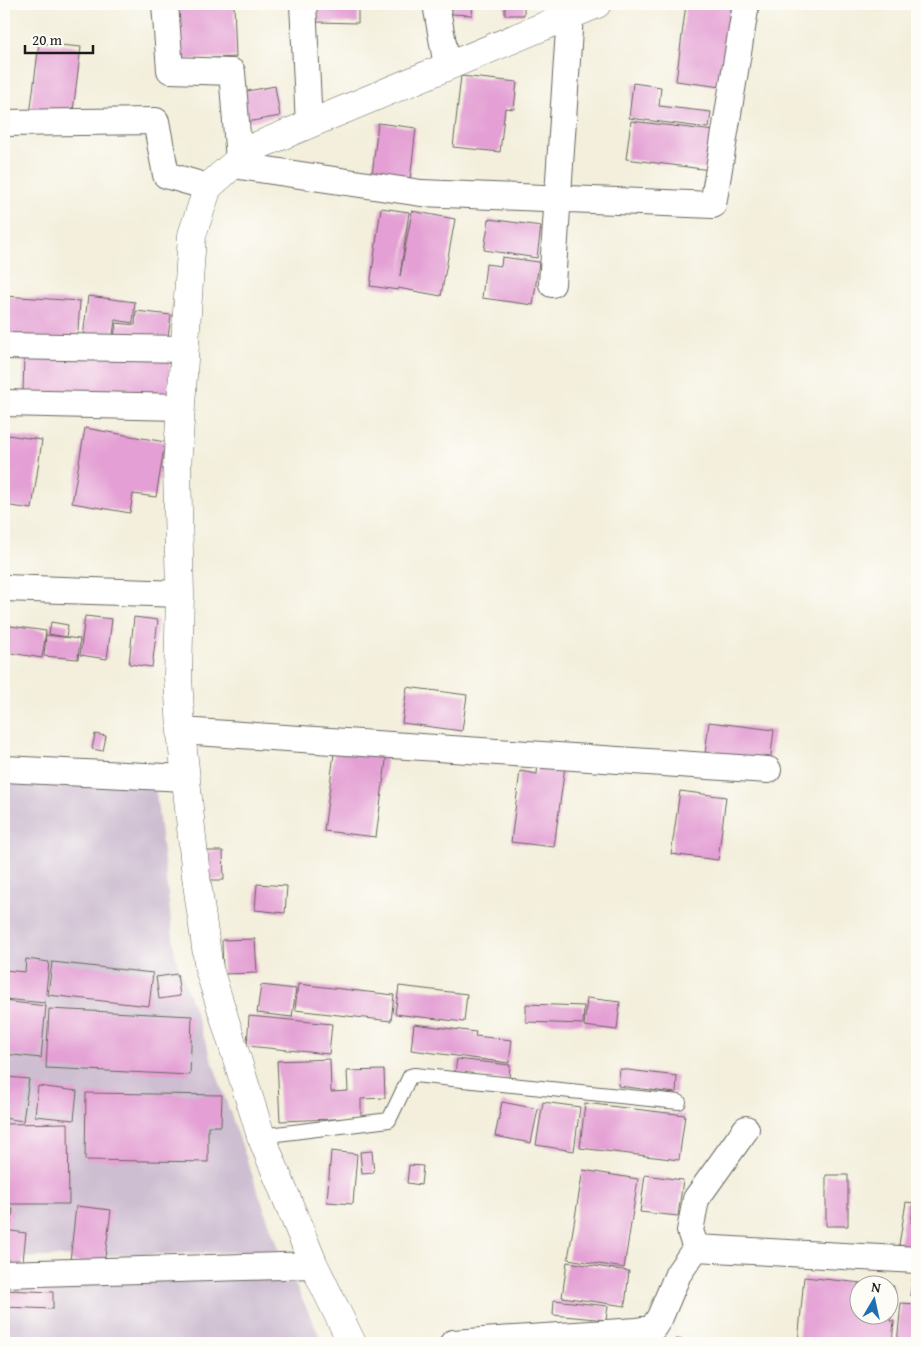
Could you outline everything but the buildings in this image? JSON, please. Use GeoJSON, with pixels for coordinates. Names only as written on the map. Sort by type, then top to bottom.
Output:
{"type":"FeatureCollection","features":[{"type":"Feature","properties":{"kind":"street"},"geometry":{"type":"LineString","coordinates":[[165,4],[170,70],[232,72],[236,162]]}},
{"type":"Feature","properties":{"kind":"street"},"geometry":{"type":"LineString","coordinates":[[303,4],[309,124]]}},
{"type":"Feature","properties":{"kind":"street"},"geometry":{"type":"LineString","coordinates":[[436,4],[447,66]]}},
{"type":"Feature","properties":{"kind":"street"},"geometry":{"type":"LineString","coordinates":[[352,1343],[314,1265],[261,1136],[209,969],[185,778],[180,730],[178,676],[180,594],[177,468],[192,235],[208,187],[252,148],[597,4]]}},
{"type":"Feature","properties":{"kind":"street"},"geometry":{"type":"LineString","coordinates":[[236,162],[421,193],[713,205],[746,4]]}},
{"type":"Feature","properties":{"kind":"street"},"geometry":{"type":"LineString","coordinates":[[552,284],[570,15]]}},
{"type":"Feature","properties":{"kind":"street"},"geometry":{"type":"LineString","coordinates":[[4,122],[156,121],[166,176],[208,187]]}},
{"type":"Feature","properties":{"kind":"street"},"geometry":{"type":"LineString","coordinates":[[4,346],[185,349]]}},
{"type":"Feature","properties":{"kind":"street"},"geometry":{"type":"LineString","coordinates":[[4,403],[181,407]]}},
{"type":"Feature","properties":{"kind":"street"},"geometry":{"type":"LineString","coordinates":[[4,588],[180,594]]}},
{"type":"Feature","properties":{"kind":"street"},"geometry":{"type":"LineString","coordinates":[[180,730],[768,770]]}},
{"type":"Feature","properties":{"kind":"street"},"geometry":{"type":"LineString","coordinates":[[4,769],[185,778]]}},
{"type":"Feature","properties":{"kind":"street"},"geometry":{"type":"LineString","coordinates":[[696,1248],[690,1231],[696,1199],[746,1129]]}},
{"type":"Feature","properties":{"kind":"street"},"geometry":{"type":"LineString","coordinates":[[696,1248],[917,1260]]}},
{"type":"Feature","properties":{"kind":"street"},"geometry":{"type":"LineString","coordinates":[[453,1343],[637,1331],[653,1328],[660,1317],[678,1274],[696,1248]]}},
{"type":"Feature","properties":{"kind":"street"},"geometry":{"type":"LineString","coordinates":[[4,1274],[314,1265]]}},
{"type":"Feature","properties":{"kind":"lane"},"geometry":{"type":"LineString","coordinates":[[261,1136],[389,1120],[410,1076],[414,1075],[679,1102]]}},
{"type":"Feature","properties":{"kind":"shaded area"},"geometry":{"type":"Polygon","coordinates":[[[4,777],[155,784],[175,955],[279,1251],[4,1258],[4,777]]]}},
{"type":"Feature","properties":{"kind":"shaded area"},"geometry":{"type":"Polygon","coordinates":[[[290,1273],[323,1343],[4,1343],[4,1278],[290,1273]]]}}]}
